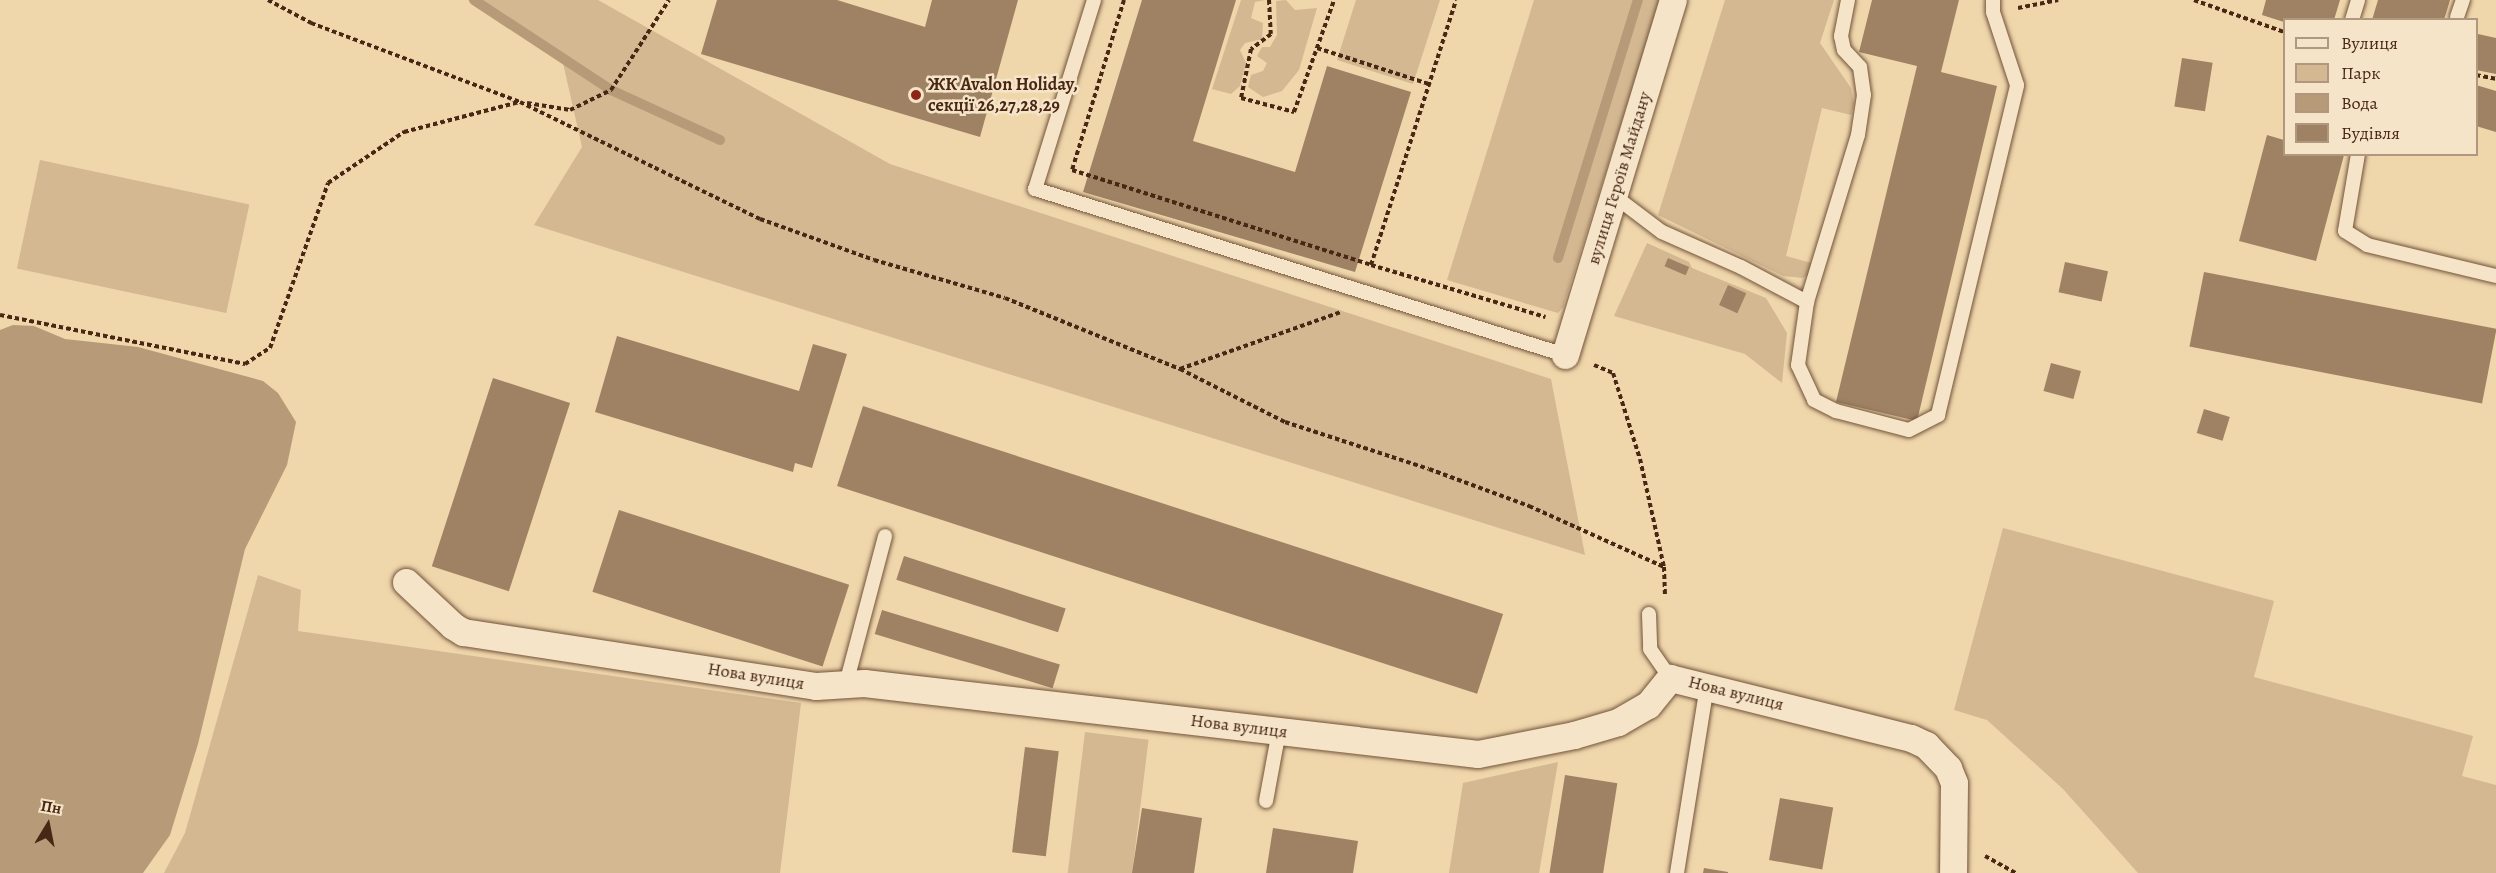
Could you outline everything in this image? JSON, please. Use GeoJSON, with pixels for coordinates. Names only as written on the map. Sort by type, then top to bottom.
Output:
{"type":"FeatureCollection","features":[{"type":"Feature","properties":{"kind":"street","name":"вулиця Героїв Майдану"},"geometry":{"type":"LineString","coordinates":[[1565,355],[1673,0]]}},
{"type":"Feature","properties":{"kind":"street","name":"Нова вулиця"},"geometry":{"type":"LineString","coordinates":[[406,582],[453,626],[463,632],[816,686],[864,683],[1478,754],[1574,735],[1618,723],[1648,705],[1670,678],[1707,685],[1926,744],[1944,761],[1954,783],[1953,873]]}},
{"type":"Feature","properties":{"kind":"lane"},"geometry":{"type":"LineString","coordinates":[[1094,0],[1035,189],[1565,355]]}},
{"type":"Feature","properties":{"kind":"lane"},"geometry":{"type":"LineString","coordinates":[[1848,0],[1841,36],[1844,50],[1860,68],[1864,95],[1858,135],[1807,302],[1798,365],[1814,400],[1836,411],[1909,430],[1938,415],[2018,85],[1993,12],[1993,0]]}},
{"type":"Feature","properties":{"kind":"lane"},"geometry":{"type":"LineString","coordinates":[[2353,18],[2358,0]]}},
{"type":"Feature","properties":{"kind":"lane"},"geometry":{"type":"LineString","coordinates":[[2457,17],[2463,0]]}},
{"type":"Feature","properties":{"kind":"lane"},"geometry":{"type":"LineString","coordinates":[[2358,156],[2345,231],[2367,245],[2496,276]]}},
{"type":"Feature","properties":{"kind":"lane"},"geometry":{"type":"LineString","coordinates":[[1613,195],[1662,232],[1741,267],[1807,302]]}},
{"type":"Feature","properties":{"kind":"lane"},"geometry":{"type":"LineString","coordinates":[[846,684],[885,536]]}},
{"type":"Feature","properties":{"kind":"lane"},"geometry":{"type":"LineString","coordinates":[[1649,614],[1650,650],[1670,678]]}},
{"type":"Feature","properties":{"kind":"lane"},"geometry":{"type":"LineString","coordinates":[[1677,873],[1707,685]]}},
{"type":"Feature","properties":{"kind":"lane"},"geometry":{"type":"LineString","coordinates":[[1266,801],[1279,731]]}},
{"type":"Feature","properties":{"kind":"path"},"geometry":{"type":"LineString","coordinates":[[268,0],[311,22],[520,102],[760,219],[874,260],[1005,298],[1180,369],[1285,422],[1429,469],[1529,506],[1664,567]]}},
{"type":"Feature","properties":{"kind":"path"},"geometry":{"type":"LineString","coordinates":[[0,315],[245,364],[270,348],[328,183],[404,132],[520,102],[570,110],[611,90],[669,0]]}},
{"type":"Feature","properties":{"kind":"path"},"geometry":{"type":"LineString","coordinates":[[1124,0],[1072,170],[1552,319]]}},
{"type":"Feature","properties":{"kind":"path"},"geometry":{"type":"LineString","coordinates":[[1269,0],[1271,34],[1251,49],[1241,98],[1294,112],[1334,0]]}},
{"type":"Feature","properties":{"kind":"path"},"geometry":{"type":"LineString","coordinates":[[1371,264],[1456,0]]}},
{"type":"Feature","properties":{"kind":"path"},"geometry":{"type":"LineString","coordinates":[[2194,0],[2283,32]]}},
{"type":"Feature","properties":{"kind":"path"},"geometry":{"type":"LineString","coordinates":[[1317,48],[1429,84]]}},
{"type":"Feature","properties":{"kind":"path"},"geometry":{"type":"LineString","coordinates":[[2478,76],[2496,80]]}},
{"type":"Feature","properties":{"kind":"path"},"geometry":{"type":"LineString","coordinates":[[1180,369],[1385,297]]}},
{"type":"Feature","properties":{"kind":"path"},"geometry":{"type":"LineString","coordinates":[[1565,355],[1613,373],[1640,459],[1664,567],[1666,593],[1649,614]]}},
{"type":"Feature","properties":{"kind":"green space"},"geometry":{"type":"Polygon","coordinates":[[[468,0],[598,0],[890,164],[1551,379],[1585,555],[534,225],[582,147],[563,63],[468,0]]]}},
{"type":"Feature","properties":{"kind":"green space"},"geometry":{"type":"Polygon","coordinates":[[[1241,0],[1265,0],[1255,2],[1251,18],[1263,23],[1262,39],[1245,43],[1240,50],[1246,63],[1240,86],[1231,94],[1212,89],[1241,0]]]}},
{"type":"Feature","properties":{"kind":"green space"},"geometry":{"type":"Polygon","coordinates":[[[1286,0],[1295,10],[1317,8],[1299,70],[1282,91],[1263,97],[1248,87],[1251,75],[1263,71],[1267,63],[1257,56],[1262,47],[1270,47],[1277,35],[1276,1],[1286,0]]]}},
{"type":"Feature","properties":{"kind":"green space"},"geometry":{"type":"Polygon","coordinates":[[[1356,0],[1440,0],[1413,84],[1337,60],[1356,0]]]}},
{"type":"Feature","properties":{"kind":"green space"},"geometry":{"type":"Polygon","coordinates":[[[1534,0],[1660,0],[1563,307],[1558,313],[1447,280],[1534,0]]]}},
{"type":"Feature","properties":{"kind":"green space"},"geometry":{"type":"Polygon","coordinates":[[[1725,0],[1834,0],[1820,43],[1851,88],[1854,104],[1851,115],[1822,108],[1786,256],[1815,264],[1812,272],[1803,278],[1783,276],[1658,215],[1725,0]]]}},
{"type":"Feature","properties":{"kind":"green space"},"geometry":{"type":"Polygon","coordinates":[[[40,160],[249,204],[226,313],[17,269],[40,160]]]}},
{"type":"Feature","properties":{"kind":"green space"},"geometry":{"type":"Polygon","coordinates":[[[1647,243],[1689,262],[1692,268],[1766,298],[1787,333],[1782,383],[1745,354],[1614,316],[1647,243]]]}},
{"type":"Feature","properties":{"kind":"green space"},"geometry":{"type":"Polygon","coordinates":[[[2003,528],[2274,601],[2254,677],[2473,736],[2462,776],[2496,785],[2496,873],[2138,873],[2063,789],[1987,720],[1954,710],[2003,528]]]}},
{"type":"Feature","properties":{"kind":"green space"},"geometry":{"type":"Polygon","coordinates":[[[258,575],[301,590],[298,631],[801,703],[780,873],[164,873],[185,833],[258,575]]]}},
{"type":"Feature","properties":{"kind":"green space"},"geometry":{"type":"Polygon","coordinates":[[[1085,732],[1149,740],[1132,873],[1068,873],[1085,732]]]}},
{"type":"Feature","properties":{"kind":"green space"},"geometry":{"type":"Polygon","coordinates":[[[1558,762],[1539,873],[1449,873],[1463,783],[1558,762]]]}},
{"type":"Feature","properties":{"kind":"water"},"geometry":{"type":"Polygon","coordinates":[[[13,325],[34,326],[65,339],[138,347],[263,381],[278,393],[296,422],[287,465],[245,549],[198,744],[170,835],[143,873],[0,873],[0,330],[13,325]]]}},
{"type":"Feature","properties":{"kind":"building","name":"ЖК Avalon Holiday, секції 26,27,28,29"},"geometry":{"type":"Polygon","coordinates":[[[717,0],[837,0],[925,27],[932,0],[1018,0],[980,137],[701,54],[717,0]]]}},
{"type":"Feature","properties":{"kind":"building"},"geometry":{"type":"Polygon","coordinates":[[[1142,0],[1236,0],[1193,141],[1295,172],[1327,66],[1411,92],[1355,272],[1083,192],[1142,0]]]}},
{"type":"Feature","properties":{"kind":"building"},"geometry":{"type":"Polygon","coordinates":[[[1872,0],[1959,0],[1941,72],[1997,86],[1917,421],[1836,402],[1917,66],[1859,52],[1872,0]]]}},
{"type":"Feature","properties":{"kind":"building"},"geometry":{"type":"Polygon","coordinates":[[[2266,0],[2340,0],[2335,18],[2283,18],[2283,22],[2262,15],[2266,0]]]}},
{"type":"Feature","properties":{"kind":"building"},"geometry":{"type":"Polygon","coordinates":[[[2378,0],[2450,0],[2445,18],[2373,18],[2378,0]]]}},
{"type":"Feature","properties":{"kind":"building"},"geometry":{"type":"Polygon","coordinates":[[[2478,34],[2496,38],[2496,74],[2478,70],[2478,34]]]}},
{"type":"Feature","properties":{"kind":"building"},"geometry":{"type":"Polygon","coordinates":[[[2182,58],[2213,63],[2205,111],[2174,106],[2182,58]]]}},
{"type":"Feature","properties":{"kind":"building"},"geometry":{"type":"Polygon","coordinates":[[[2478,86],[2496,91],[2496,132],[2478,127],[2478,86]]]}},
{"type":"Feature","properties":{"kind":"building"},"geometry":{"type":"Polygon","coordinates":[[[2267,135],[2283,140],[2283,156],[2344,156],[2316,261],[2239,241],[2267,135]]]}},
{"type":"Feature","properties":{"kind":"building"},"geometry":{"type":"Polygon","coordinates":[[[1668,258],[1689,267],[1686,275],[1664,266],[1668,258]]]}},
{"type":"Feature","properties":{"kind":"building"},"geometry":{"type":"Polygon","coordinates":[[[2065,262],[2108,271],[2102,301],[2059,292],[2065,262]]]}},
{"type":"Feature","properties":{"kind":"building"},"geometry":{"type":"Polygon","coordinates":[[[2204,272],[2496,329],[2482,403],[2189,347],[2204,272]]]}},
{"type":"Feature","properties":{"kind":"building"},"geometry":{"type":"Polygon","coordinates":[[[1728,285],[1746,293],[1737,313],[1719,305],[1728,285]]]}},
{"type":"Feature","properties":{"kind":"building"},"geometry":{"type":"Polygon","coordinates":[[[617,336],[799,391],[813,344],[847,354],[812,468],[795,463],[793,472],[595,412],[617,336]]]}},
{"type":"Feature","properties":{"kind":"building"},"geometry":{"type":"Polygon","coordinates":[[[2051,363],[2081,371],[2073,399],[2043,391],[2051,363]]]}},
{"type":"Feature","properties":{"kind":"building"},"geometry":{"type":"Polygon","coordinates":[[[493,378],[570,403],[509,591],[432,566],[493,378]]]}},
{"type":"Feature","properties":{"kind":"building"},"geometry":{"type":"Polygon","coordinates":[[[863,406],[1503,614],[1477,694],[837,486],[863,406]]]}},
{"type":"Feature","properties":{"kind":"building"},"geometry":{"type":"Polygon","coordinates":[[[2204,409],[2230,417],[2223,441],[2197,433],[2204,409]]]}},
{"type":"Feature","properties":{"kind":"building"},"geometry":{"type":"Polygon","coordinates":[[[619,510],[849,585],[823,667],[592,592],[619,510]]]}},
{"type":"Feature","properties":{"kind":"building"},"geometry":{"type":"Polygon","coordinates":[[[904,556],[1066,609],[1058,632],[896,580],[904,556]]]}},
{"type":"Feature","properties":{"kind":"building"},"geometry":{"type":"Polygon","coordinates":[[[882,610],[1060,664],[1053,688],[875,634],[882,610]]]}},
{"type":"Feature","properties":{"kind":"building"},"geometry":{"type":"Polygon","coordinates":[[[1025,747],[1059,751],[1046,856],[1012,852],[1025,747]]]}},
{"type":"Feature","properties":{"kind":"building"},"geometry":{"type":"Polygon","coordinates":[[[1565,775],[1617,783],[1603,873],[1550,873],[1565,775]]]}},
{"type":"Feature","properties":{"kind":"building"},"geometry":{"type":"Polygon","coordinates":[[[1780,798],[1833,807],[1822,869],[1769,860],[1780,798]]]}},
{"type":"Feature","properties":{"kind":"building"},"geometry":{"type":"Polygon","coordinates":[[[1142,808],[1202,818],[1194,873],[1132,873],[1142,808]]]}},
{"type":"Feature","properties":{"kind":"building"},"geometry":{"type":"Polygon","coordinates":[[[1273,828],[1358,841],[1353,873],[1266,873],[1273,828]]]}},
{"type":"Feature","properties":{"kind":"building"},"geometry":{"type":"Polygon","coordinates":[[[1704,868],[1728,872],[1728,873],[1703,873],[1704,868]]]}},
{"type":"Feature","properties":{"kind":"waterway"},"geometry":{"type":"LineString","coordinates":[[474,0],[611,90],[720,140]]}},
{"type":"Feature","properties":{"kind":"waterway"},"geometry":{"type":"LineString","coordinates":[[1558,258],[1638,0]]}},
{"type":"Feature","properties":{"kind":"place","name":"ЖК Avalon Holiday, секції 26,27,28,29"},"geometry":{"type":"Point","coordinates":[916,95]}}]}
